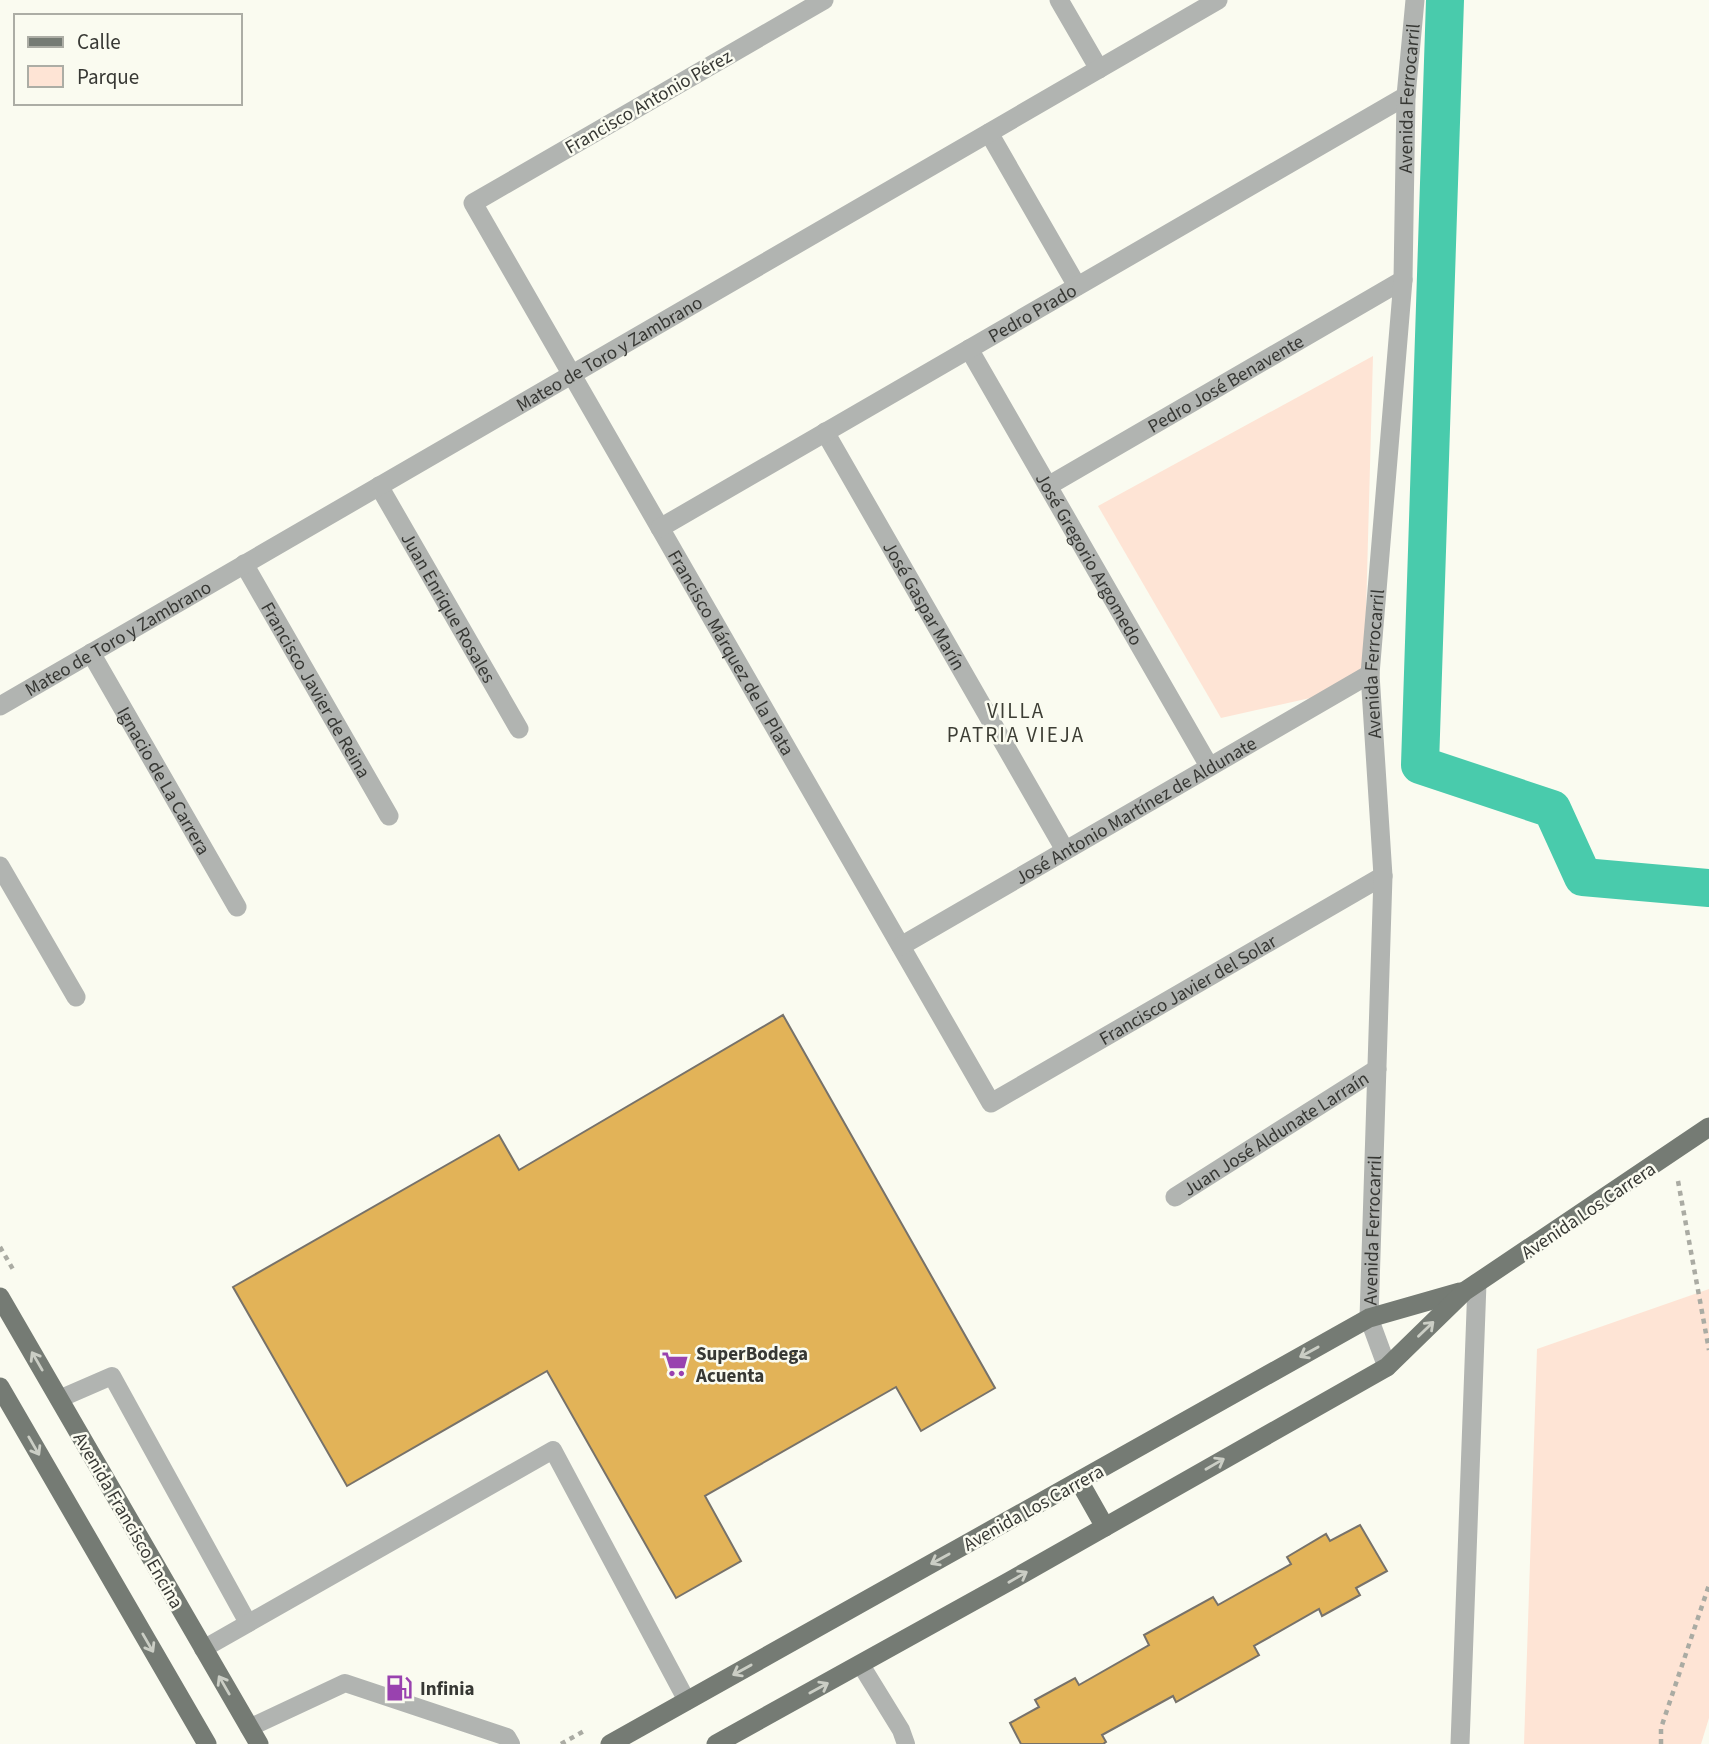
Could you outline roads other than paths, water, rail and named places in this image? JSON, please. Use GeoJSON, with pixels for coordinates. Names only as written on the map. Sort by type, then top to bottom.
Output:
{"type":"FeatureCollection","features":[{"type":"Feature","properties":{"kind":"main road","name":"Avenida Los Carrera"},"geometry":{"type":"LineString","coordinates":[[716,1744],[861,1665],[1387,1367],[1471,1287],[1709,1127]]}},
{"type":"Feature","properties":{"kind":"main road","name":"Avenida Los Carrera"},"geometry":{"type":"LineString","coordinates":[[610,1744],[1369,1318],[1471,1287]]}},
{"type":"Feature","properties":{"kind":"main road","name":"Avenida Francisco Encina"},"geometry":{"type":"LineString","coordinates":[[0,1297],[254,1736]]}},
{"type":"Feature","properties":{"kind":"main road"},"geometry":{"type":"LineString","coordinates":[[0,1387],[207,1744]]}},
{"type":"Feature","properties":{"kind":"main road"},"geometry":{"type":"LineString","coordinates":[[1079,1481],[1105,1527]]}},
{"type":"Feature","properties":{"kind":"street","name":"Francisco Antonio Pérez"},"geometry":{"type":"LineString","coordinates":[[473,203],[824,0]]}},
{"type":"Feature","properties":{"kind":"street"},"geometry":{"type":"LineString","coordinates":[[1059,0],[1099,69]]}},
{"type":"Feature","properties":{"kind":"street","name":"Mateo de Toro y Zambrano"},"geometry":{"type":"LineString","coordinates":[[0,706],[1218,0]]}},
{"type":"Feature","properties":{"kind":"street","name":"Avenida Ferrocarril"},"geometry":{"type":"LineString","coordinates":[[1387,1367],[1369,1318],[1384,876],[1370,674],[1402,280],[1406,96],[1415,0]]}},
{"type":"Feature","properties":{"kind":"street","name":"Pedro Prado"},"geometry":{"type":"LineString","coordinates":[[660,528],[1406,96]]}},
{"type":"Feature","properties":{"kind":"street"},"geometry":{"type":"LineString","coordinates":[[989,133],[1077,286]]}},
{"type":"Feature","properties":{"kind":"street","name":"Francisco Márquez de la Plata"},"geometry":{"type":"LineString","coordinates":[[473,203],[991,1103]]}},
{"type":"Feature","properties":{"kind":"street","name":"Pedro José Benavente"},"geometry":{"type":"LineString","coordinates":[[1048,486],[1402,280]]}},
{"type":"Feature","properties":{"kind":"street","name":"José Gregorio Argomedo"},"geometry":{"type":"LineString","coordinates":[[969,349],[1209,766]]}},
{"type":"Feature","properties":{"kind":"street","name":"José Gaspar Marín"},"geometry":{"type":"LineString","coordinates":[[825,432],[1065,850]]}},
{"type":"Feature","properties":{"kind":"street","name":"Juan Enrique Rosales"},"geometry":{"type":"LineString","coordinates":[[379,486],[519,729]]}},
{"type":"Feature","properties":{"kind":"street","name":"Francisco Javier de Reina"},"geometry":{"type":"LineString","coordinates":[[244,564],[389,816]]}},
{"type":"Feature","properties":{"kind":"street","name":"Ignacio de La Carrera"},"geometry":{"type":"LineString","coordinates":[[91,653],[237,907]]}},
{"type":"Feature","properties":{"kind":"street","name":"José Antonio Martínez de Aldunate"},"geometry":{"type":"LineString","coordinates":[[901,946],[1370,674]]}},
{"type":"Feature","properties":{"kind":"street"},"geometry":{"type":"LineString","coordinates":[[0,866],[76,997]]}},
{"type":"Feature","properties":{"kind":"street","name":"Francisco Javier del Solar"},"geometry":{"type":"LineString","coordinates":[[991,1103],[1384,876]]}},
{"type":"Feature","properties":{"kind":"street","name":"Juan José Aldunate Larraín"},"geometry":{"type":"LineString","coordinates":[[1175,1197],[1377,1069]]}},
{"type":"Feature","properties":{"kind":"street"},"geometry":{"type":"LineString","coordinates":[[1460,1744],[1471,1287]]}},
{"type":"Feature","properties":{"kind":"lane"},"geometry":{"type":"LineString","coordinates":[[59,1399],[112,1376],[247,1623]]}},
{"type":"Feature","properties":{"kind":"lane"},"geometry":{"type":"LineString","coordinates":[[203,1649],[553,1450],[687,1701]]}},
{"type":"Feature","properties":{"kind":"lane"},"geometry":{"type":"LineString","coordinates":[[861,1665],[901,1730],[906,1744]]}},
{"type":"Feature","properties":{"kind":"lane"},"geometry":{"type":"LineString","coordinates":[[254,1736],[345,1683],[507,1737],[511,1744]]}},
{"type":"Feature","properties":{"kind":"waterway"},"geometry":{"type":"LineString","coordinates":[[1445,0],[1420,765],[1552,809],[1583,877],[1709,888]]}},
{"type":"Feature","properties":{"kind":"place","name":"SuperBodega Acuenta"},"geometry":{"type":"Point","coordinates":[675,1364]}},
{"type":"Feature","properties":{"kind":"place","name":"Infinia"},"geometry":{"type":"Point","coordinates":[399,1688]}},
{"type":"Feature","properties":{"kind":"district","name":"VILLA PATRIA VIEJA"},"geometry":{"type":"Point","coordinates":[1016,723]}}]}
